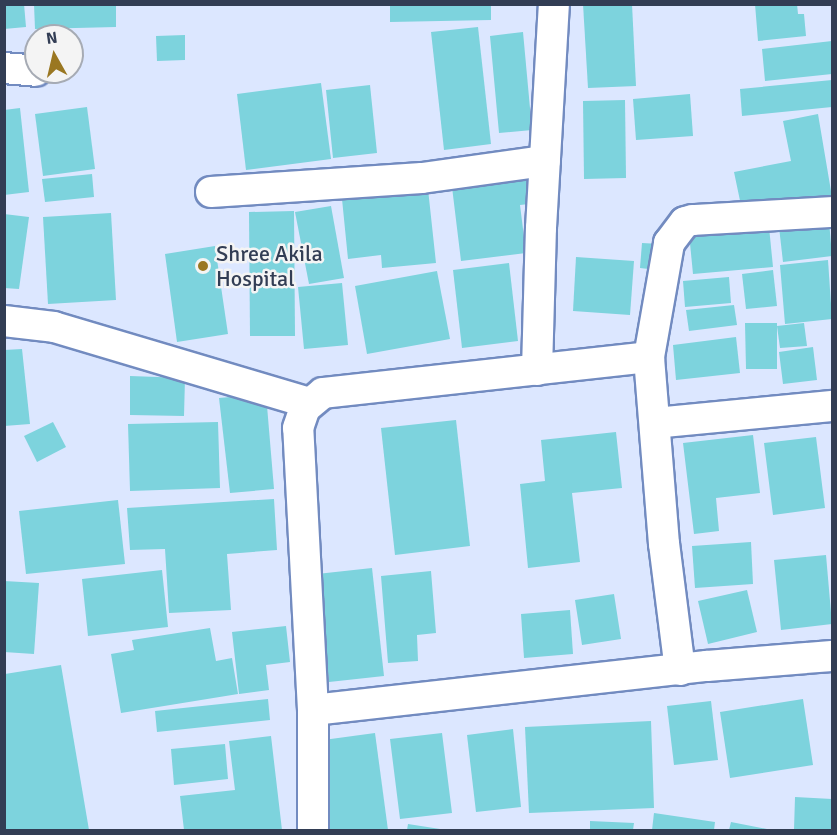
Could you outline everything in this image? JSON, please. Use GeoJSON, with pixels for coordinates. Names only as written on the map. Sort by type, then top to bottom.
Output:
{"type":"FeatureCollection","features":[{"type":"Feature","properties":{"kind":"street"},"geometry":{"type":"LineString","coordinates":[[537,370],[554,4]]}},
{"type":"Feature","properties":{"kind":"street"},"geometry":{"type":"LineString","coordinates":[[4,68],[24,70]]}},
{"type":"Feature","properties":{"kind":"street"},"geometry":{"type":"LineString","coordinates":[[212,192],[422,178],[545,161]]}},
{"type":"Feature","properties":{"kind":"street"},"geometry":{"type":"LineString","coordinates":[[680,670],[664,544],[649,357],[669,243],[685,222],[832,212]]}},
{"type":"Feature","properties":{"kind":"street"},"geometry":{"type":"LineString","coordinates":[[4,321],[54,327],[309,403]]}},
{"type":"Feature","properties":{"kind":"street"},"geometry":{"type":"LineString","coordinates":[[313,831],[313,710],[298,428],[309,403],[323,393],[649,357]]}},
{"type":"Feature","properties":{"kind":"street"},"geometry":{"type":"LineString","coordinates":[[655,423],[832,406]]}},
{"type":"Feature","properties":{"kind":"street"},"geometry":{"type":"LineString","coordinates":[[313,710],[680,670],[832,656]]}},
{"type":"Feature","properties":{"kind":"building"},"geometry":{"type":"Polygon","coordinates":[[[4,4],[24,4],[24,27],[4,29],[4,4]]]}},
{"type":"Feature","properties":{"kind":"building"},"geometry":{"type":"Polygon","coordinates":[[[34,4],[116,4],[116,27],[84,28],[84,24],[35,24],[34,4]]]}},
{"type":"Feature","properties":{"kind":"building"},"geometry":{"type":"Polygon","coordinates":[[[390,4],[491,4],[491,20],[390,22],[390,4]]]}},
{"type":"Feature","properties":{"kind":"building"},"geometry":{"type":"Polygon","coordinates":[[[583,4],[632,4],[636,86],[588,88],[583,4]]]}},
{"type":"Feature","properties":{"kind":"building"},"geometry":{"type":"Polygon","coordinates":[[[755,4],[797,4],[798,14],[804,14],[806,36],[758,41],[755,4]]]}},
{"type":"Feature","properties":{"kind":"building"},"geometry":{"type":"Polygon","coordinates":[[[478,27],[491,144],[444,150],[431,32],[478,27]]]}},
{"type":"Feature","properties":{"kind":"building"},"geometry":{"type":"Polygon","coordinates":[[[523,32],[532,130],[499,133],[490,36],[523,32]]]}},
{"type":"Feature","properties":{"kind":"building"},"geometry":{"type":"Polygon","coordinates":[[[185,35],[185,60],[157,61],[156,36],[185,35]]]}},
{"type":"Feature","properties":{"kind":"building"},"geometry":{"type":"Polygon","coordinates":[[[832,41],[832,74],[765,81],[762,49],[832,41]]]}},
{"type":"Feature","properties":{"kind":"building"},"geometry":{"type":"Polygon","coordinates":[[[832,80],[832,107],[742,116],[740,89],[832,80]]]}},
{"type":"Feature","properties":{"kind":"building"},"geometry":{"type":"Polygon","coordinates":[[[321,83],[331,159],[246,170],[237,94],[321,83]]]}},
{"type":"Feature","properties":{"kind":"building"},"geometry":{"type":"Polygon","coordinates":[[[370,85],[377,153],[333,158],[326,90],[370,85]]]}},
{"type":"Feature","properties":{"kind":"building"},"geometry":{"type":"Polygon","coordinates":[[[690,94],[693,136],[636,140],[633,99],[690,94]]]}},
{"type":"Feature","properties":{"kind":"building"},"geometry":{"type":"Polygon","coordinates":[[[625,100],[626,178],[584,179],[583,101],[625,100]]]}},
{"type":"Feature","properties":{"kind":"building"},"geometry":{"type":"Polygon","coordinates":[[[87,107],[95,169],[43,176],[35,114],[87,107]]]}},
{"type":"Feature","properties":{"kind":"building"},"geometry":{"type":"Polygon","coordinates":[[[20,108],[29,192],[4,195],[4,110],[20,108]]]}},
{"type":"Feature","properties":{"kind":"building"},"geometry":{"type":"Polygon","coordinates":[[[818,114],[832,197],[743,215],[734,172],[791,161],[783,121],[818,114]]]}},
{"type":"Feature","properties":{"kind":"building"},"geometry":{"type":"Polygon","coordinates":[[[92,174],[94,197],[45,202],[42,179],[92,174]]]}},
{"type":"Feature","properties":{"kind":"building"},"geometry":{"type":"Polygon","coordinates":[[[536,178],[538,203],[520,205],[526,253],[461,261],[452,187],[536,178]]]}},
{"type":"Feature","properties":{"kind":"building"},"geometry":{"type":"Polygon","coordinates":[[[428,189],[436,263],[382,268],[381,255],[348,259],[342,199],[428,189]]]}},
{"type":"Feature","properties":{"kind":"building"},"geometry":{"type":"Polygon","coordinates":[[[331,206],[344,278],[309,284],[295,212],[331,206]]]}},
{"type":"Feature","properties":{"kind":"building"},"geometry":{"type":"Polygon","coordinates":[[[294,211],[295,336],[250,336],[249,212],[294,211]]]}},
{"type":"Feature","properties":{"kind":"building"},"geometry":{"type":"Polygon","coordinates":[[[111,213],[116,300],[48,304],[43,217],[111,213]]]}},
{"type":"Feature","properties":{"kind":"building"},"geometry":{"type":"Polygon","coordinates":[[[4,214],[29,217],[19,289],[4,288],[4,214]]]}},
{"type":"Feature","properties":{"kind":"building"},"geometry":{"type":"Polygon","coordinates":[[[829,221],[832,256],[783,262],[779,227],[829,221]]]}},
{"type":"Feature","properties":{"kind":"building"},"geometry":{"type":"Polygon","coordinates":[[[769,227],[773,267],[693,274],[689,233],[769,227]]]}},
{"type":"Feature","properties":{"kind":"building"},"geometry":{"type":"Polygon","coordinates":[[[642,243],[660,244],[657,270],[640,268],[642,243]]]}},
{"type":"Feature","properties":{"kind":"building"},"geometry":{"type":"Polygon","coordinates":[[[215,246],[228,334],[177,342],[165,254],[215,246]]]}},
{"type":"Feature","properties":{"kind":"building"},"geometry":{"type":"Polygon","coordinates":[[[576,257],[634,261],[630,315],[573,311],[576,257]]]}},
{"type":"Feature","properties":{"kind":"building"},"geometry":{"type":"Polygon","coordinates":[[[828,260],[832,319],[785,324],[780,265],[828,260]]]}},
{"type":"Feature","properties":{"kind":"building"},"geometry":{"type":"Polygon","coordinates":[[[509,263],[518,341],[462,348],[453,270],[509,263]]]}},
{"type":"Feature","properties":{"kind":"building"},"geometry":{"type":"Polygon","coordinates":[[[773,270],[777,306],[746,309],[742,274],[773,270]]]}},
{"type":"Feature","properties":{"kind":"building"},"geometry":{"type":"Polygon","coordinates":[[[437,271],[450,339],[367,354],[355,286],[437,271]]]}},
{"type":"Feature","properties":{"kind":"building"},"geometry":{"type":"Polygon","coordinates":[[[729,277],[731,303],[685,307],[683,281],[729,277]]]}},
{"type":"Feature","properties":{"kind":"building"},"geometry":{"type":"Polygon","coordinates":[[[342,283],[348,345],[304,349],[298,287],[342,283]]]}},
{"type":"Feature","properties":{"kind":"building"},"geometry":{"type":"Polygon","coordinates":[[[734,305],[737,325],[689,331],[686,310],[734,305]]]}},
{"type":"Feature","properties":{"kind":"building"},"geometry":{"type":"Polygon","coordinates":[[[745,323],[777,323],[777,369],[746,369],[745,323]]]}},
{"type":"Feature","properties":{"kind":"building"},"geometry":{"type":"Polygon","coordinates":[[[804,323],[807,346],[780,348],[777,326],[804,323]]]}},
{"type":"Feature","properties":{"kind":"building"},"geometry":{"type":"Polygon","coordinates":[[[736,337],[740,373],[676,380],[673,345],[736,337]]]}},
{"type":"Feature","properties":{"kind":"building"},"geometry":{"type":"Polygon","coordinates":[[[813,347],[817,380],[783,384],[779,352],[813,347]]]}},
{"type":"Feature","properties":{"kind":"building"},"geometry":{"type":"Polygon","coordinates":[[[22,349],[30,424],[4,426],[4,350],[22,349]]]}},
{"type":"Feature","properties":{"kind":"building"},"geometry":{"type":"Polygon","coordinates":[[[130,376],[185,378],[184,416],[130,415],[130,376]]]}},
{"type":"Feature","properties":{"kind":"building"},"geometry":{"type":"Polygon","coordinates":[[[266,394],[274,489],[230,493],[219,398],[266,394]]]}},
{"type":"Feature","properties":{"kind":"building"},"geometry":{"type":"Polygon","coordinates":[[[456,420],[470,546],[395,555],[381,428],[456,420]]]}},
{"type":"Feature","properties":{"kind":"building"},"geometry":{"type":"Polygon","coordinates":[[[53,422],[66,447],[37,462],[24,436],[53,422]]]}},
{"type":"Feature","properties":{"kind":"building"},"geometry":{"type":"Polygon","coordinates":[[[218,422],[220,488],[130,491],[128,424],[218,422]]]}},
{"type":"Feature","properties":{"kind":"building"},"geometry":{"type":"Polygon","coordinates":[[[616,432],[622,488],[572,493],[580,562],[528,568],[520,484],[545,481],[541,440],[616,432]]]}},
{"type":"Feature","properties":{"kind":"building"},"geometry":{"type":"Polygon","coordinates":[[[753,435],[760,493],[716,498],[719,531],[694,534],[683,443],[753,435]]]}},
{"type":"Feature","properties":{"kind":"building"},"geometry":{"type":"Polygon","coordinates":[[[816,437],[825,508],[773,515],[764,443],[816,437]]]}},
{"type":"Feature","properties":{"kind":"building"},"geometry":{"type":"Polygon","coordinates":[[[274,499],[277,550],[227,554],[231,610],[169,613],[165,549],[130,550],[127,508],[274,499]]]}},
{"type":"Feature","properties":{"kind":"building"},"geometry":{"type":"Polygon","coordinates":[[[118,500],[125,564],[26,574],[19,511],[118,500]]]}},
{"type":"Feature","properties":{"kind":"building"},"geometry":{"type":"Polygon","coordinates":[[[751,542],[753,584],[695,588],[692,546],[751,542]]]}},
{"type":"Feature","properties":{"kind":"building"},"geometry":{"type":"Polygon","coordinates":[[[826,555],[832,624],[781,630],[774,560],[826,555]]]}},
{"type":"Feature","properties":{"kind":"building"},"geometry":{"type":"Polygon","coordinates":[[[372,568],[384,676],[329,682],[317,574],[372,568]]]}},
{"type":"Feature","properties":{"kind":"building"},"geometry":{"type":"Polygon","coordinates":[[[162,570],[168,627],[88,636],[82,579],[162,570]]]}},
{"type":"Feature","properties":{"kind":"building"},"geometry":{"type":"Polygon","coordinates":[[[431,571],[436,633],[417,635],[418,661],[388,663],[381,576],[431,571]]]}},
{"type":"Feature","properties":{"kind":"building"},"geometry":{"type":"Polygon","coordinates":[[[4,581],[39,583],[34,654],[4,652],[4,581]]]}},
{"type":"Feature","properties":{"kind":"building"},"geometry":{"type":"Polygon","coordinates":[[[747,590],[757,632],[708,644],[698,601],[747,590]]]}},
{"type":"Feature","properties":{"kind":"building"},"geometry":{"type":"Polygon","coordinates":[[[614,594],[621,639],[582,645],[575,600],[614,594]]]}},
{"type":"Feature","properties":{"kind":"building"},"geometry":{"type":"Polygon","coordinates":[[[570,610],[573,654],[524,658],[521,614],[570,610]]]}},
{"type":"Feature","properties":{"kind":"building"},"geometry":{"type":"Polygon","coordinates":[[[286,626],[290,662],[266,665],[269,690],[239,694],[232,632],[286,626]]]}},
{"type":"Feature","properties":{"kind":"building"},"geometry":{"type":"Polygon","coordinates":[[[210,628],[216,661],[232,658],[238,694],[121,713],[111,654],[134,650],[132,640],[210,628]]]}},
{"type":"Feature","properties":{"kind":"building"},"geometry":{"type":"Polygon","coordinates":[[[61,665],[89,830],[5,830],[5,674],[61,665]]]}},
{"type":"Feature","properties":{"kind":"building"},"geometry":{"type":"Polygon","coordinates":[[[268,699],[270,720],[157,732],[155,711],[268,699]]]}},
{"type":"Feature","properties":{"kind":"building"},"geometry":{"type":"Polygon","coordinates":[[[803,699],[813,765],[730,778],[720,712],[803,699]]]}},
{"type":"Feature","properties":{"kind":"building"},"geometry":{"type":"Polygon","coordinates":[[[711,701],[718,760],[674,765],[667,706],[711,701]]]}},
{"type":"Feature","properties":{"kind":"building"},"geometry":{"type":"Polygon","coordinates":[[[651,721],[654,808],[529,813],[525,727],[651,721]]]}},
{"type":"Feature","properties":{"kind":"building"},"geometry":{"type":"Polygon","coordinates":[[[513,729],[521,807],[476,812],[467,735],[513,729]]]}},
{"type":"Feature","properties":{"kind":"building"},"geometry":{"type":"Polygon","coordinates":[[[375,733],[388,830],[328,830],[316,741],[375,733]]]}},
{"type":"Feature","properties":{"kind":"building"},"geometry":{"type":"Polygon","coordinates":[[[442,733],[452,813],[400,819],[390,739],[442,733]]]}},
{"type":"Feature","properties":{"kind":"building"},"geometry":{"type":"Polygon","coordinates":[[[271,736],[282,830],[184,830],[180,796],[235,790],[229,741],[271,736]]]}},
{"type":"Feature","properties":{"kind":"building"},"geometry":{"type":"Polygon","coordinates":[[[225,744],[228,779],[174,785],[171,749],[225,744]]]}},
{"type":"Feature","properties":{"kind":"building"},"geometry":{"type":"Polygon","coordinates":[[[795,797],[832,799],[832,830],[794,830],[795,797]]]}},
{"type":"Feature","properties":{"kind":"building"},"geometry":{"type":"Polygon","coordinates":[[[654,813],[715,822],[714,830],[652,830],[654,813]]]}},
{"type":"Feature","properties":{"kind":"building"},"geometry":{"type":"Polygon","coordinates":[[[590,821],[634,823],[633,830],[590,830],[590,821]]]}},
{"type":"Feature","properties":{"kind":"building"},"geometry":{"type":"Polygon","coordinates":[[[731,822],[767,829],[767,830],[729,830],[731,822]]]}},
{"type":"Feature","properties":{"kind":"building"},"geometry":{"type":"Polygon","coordinates":[[[408,824],[440,829],[440,830],[407,830],[408,824]]]}},
{"type":"Feature","properties":{"kind":"place","name":"Shree Akila Hospital"},"geometry":{"type":"Point","coordinates":[203,266]}}]}
